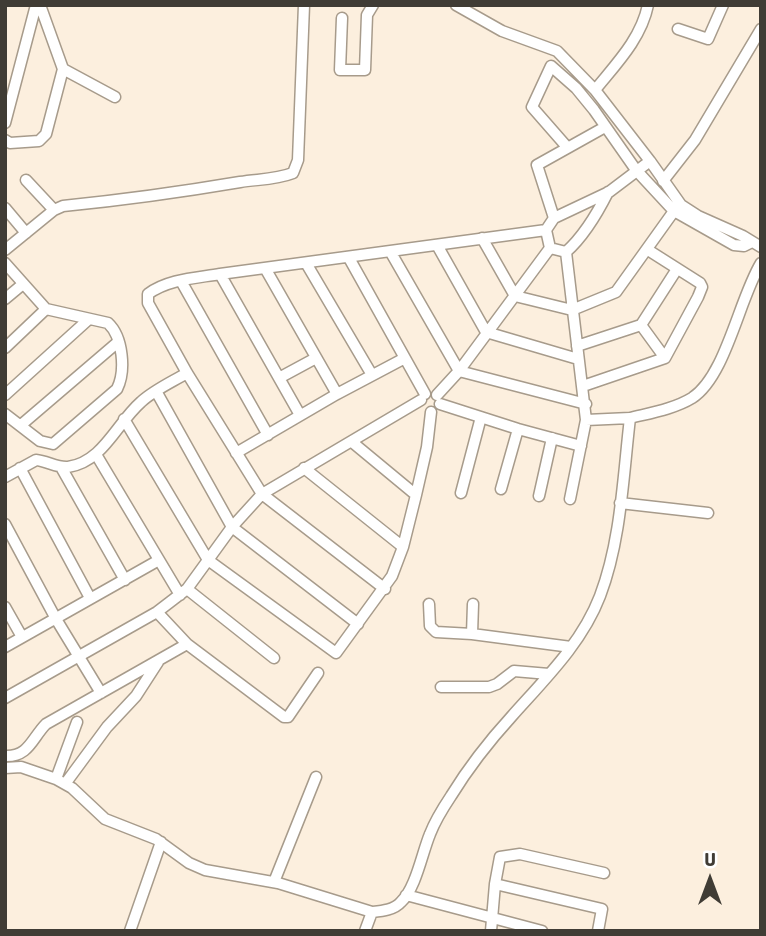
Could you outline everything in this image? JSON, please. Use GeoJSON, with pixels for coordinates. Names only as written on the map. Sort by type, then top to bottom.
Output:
{"type":"FeatureCollection","features":[{"type":"Feature","properties":{"kind":"street"},"geometry":{"type":"LineString","coordinates":[[5,140],[10,144],[39,141],[46,134],[63,69],[38,5]]}},
{"type":"Feature","properties":{"kind":"street"},"geometry":{"type":"LineString","coordinates":[[6,116],[38,5]]}},
{"type":"Feature","properties":{"kind":"street"},"geometry":{"type":"LineString","coordinates":[[5,250],[54,210],[63,206],[279,178],[293,173],[298,160],[304,5]]}},
{"type":"Feature","properties":{"kind":"street"},"geometry":{"type":"LineString","coordinates":[[342,18],[340,70],[365,70],[367,15],[373,5]]}},
{"type":"Feature","properties":{"kind":"street"},"geometry":{"type":"LineString","coordinates":[[456,5],[502,31],[557,51],[595,90],[681,205],[756,245]]}},
{"type":"Feature","properties":{"kind":"street"},"geometry":{"type":"LineString","coordinates":[[595,90],[637,38],[648,5]]}},
{"type":"Feature","properties":{"kind":"street"},"geometry":{"type":"LineString","coordinates":[[678,29],[708,39],[723,5]]}},
{"type":"Feature","properties":{"kind":"street"},"geometry":{"type":"LineString","coordinates":[[663,181],[695,140],[761,29]]}},
{"type":"Feature","properties":{"kind":"street"},"geometry":{"type":"LineString","coordinates":[[567,148],[531,107],[551,66],[576,88],[636,170],[674,211],[734,245],[756,245]]}},
{"type":"Feature","properties":{"kind":"street"},"geometry":{"type":"LineString","coordinates":[[63,69],[115,97]]}},
{"type":"Feature","properties":{"kind":"street"},"geometry":{"type":"LineString","coordinates":[[554,218],[537,165],[605,128]]}},
{"type":"Feature","properties":{"kind":"street"},"geometry":{"type":"LineString","coordinates":[[349,258],[405,358],[423,397],[424,410],[431,412],[437,410],[438,399],[550,248],[546,230],[554,218],[608,192],[650,161]]}},
{"type":"Feature","properties":{"kind":"street"},"geometry":{"type":"LineString","coordinates":[[26,180],[54,210]]}},
{"type":"Feature","properties":{"kind":"street"},"geometry":{"type":"LineString","coordinates":[[570,499],[586,420],[586,404],[566,252],[584,233],[608,192]]}},
{"type":"Feature","properties":{"kind":"street"},"geometry":{"type":"LineString","coordinates":[[5,208],[26,233]]}},
{"type":"Feature","properties":{"kind":"street"},"geometry":{"type":"LineString","coordinates":[[482,239],[515,296],[572,310],[617,291],[674,211]]}},
{"type":"Feature","properties":{"kind":"street"},"geometry":{"type":"LineString","coordinates":[[385,589],[262,494],[187,373],[147,298],[148,294],[156,288],[181,281],[220,274],[546,230]]}},
{"type":"Feature","properties":{"kind":"street"},"geometry":{"type":"LineString","coordinates":[[437,245],[486,332],[578,359]]}},
{"type":"Feature","properties":{"kind":"street"},"geometry":{"type":"LineString","coordinates":[[550,248],[566,252]]}},
{"type":"Feature","properties":{"kind":"street"},"geometry":{"type":"LineString","coordinates":[[583,386],[665,358],[702,287],[700,283],[648,250]]}},
{"type":"Feature","properties":{"kind":"street"},"geometry":{"type":"LineString","coordinates":[[390,251],[458,371],[586,404]]}},
{"type":"Feature","properties":{"kind":"street"},"geometry":{"type":"LineString","coordinates":[[5,263],[46,309],[108,323],[116,330],[122,368],[117,388],[53,444],[40,442],[5,414]]}},
{"type":"Feature","properties":{"kind":"street"},"geometry":{"type":"LineString","coordinates":[[306,263],[372,375]]}},
{"type":"Feature","properties":{"kind":"street"},"geometry":{"type":"LineString","coordinates":[[586,420],[630,418],[684,402],[703,389],[710,380],[761,263]]}},
{"type":"Feature","properties":{"kind":"street"},"geometry":{"type":"LineString","coordinates":[[265,268],[337,394]]}},
{"type":"Feature","properties":{"kind":"street"},"geometry":{"type":"LineString","coordinates":[[577,346],[641,325],[677,269]]}},
{"type":"Feature","properties":{"kind":"street"},"geometry":{"type":"LineString","coordinates":[[220,274],[300,415]]}},
{"type":"Feature","properties":{"kind":"street"},"geometry":{"type":"LineString","coordinates":[[181,281],[268,435]]}},
{"type":"Feature","properties":{"kind":"street"},"geometry":{"type":"LineString","coordinates":[[5,299],[23,284]]}},
{"type":"Feature","properties":{"kind":"street"},"geometry":{"type":"LineString","coordinates":[[5,348],[46,309]]}},
{"type":"Feature","properties":{"kind":"street"},"geometry":{"type":"LineString","coordinates":[[5,395],[89,319]]}},
{"type":"Feature","properties":{"kind":"street"},"geometry":{"type":"LineString","coordinates":[[641,325],[665,358]]}},
{"type":"Feature","properties":{"kind":"street"},"geometry":{"type":"LineString","coordinates":[[22,425],[118,342]]}},
{"type":"Feature","properties":{"kind":"street"},"geometry":{"type":"LineString","coordinates":[[279,378],[316,358]]}},
{"type":"Feature","properties":{"kind":"street"},"geometry":{"type":"LineString","coordinates":[[236,453],[405,358]]}},
{"type":"Feature","properties":{"kind":"street"},"geometry":{"type":"LineString","coordinates":[[5,477],[36,460],[61,467],[79,464],[97,456],[124,419],[141,402],[187,373]]}},
{"type":"Feature","properties":{"kind":"street"},"geometry":{"type":"LineString","coordinates":[[156,391],[232,527],[358,624]]}},
{"type":"Feature","properties":{"kind":"street"},"geometry":{"type":"LineString","coordinates":[[5,698],[157,612],[183,592],[232,527],[262,494],[423,397],[438,399],[481,418],[581,446]]}},
{"type":"Feature","properties":{"kind":"street"},"geometry":{"type":"LineString","coordinates":[[124,419],[208,560],[333,653],[338,652],[393,576],[416,495],[427,447],[431,412]]}},
{"type":"Feature","properties":{"kind":"street"},"geometry":{"type":"LineString","coordinates":[[461,493],[481,418]]}},
{"type":"Feature","properties":{"kind":"street"},"geometry":{"type":"LineString","coordinates":[[5,768],[21,767],[60,781],[105,819],[161,842],[189,863],[205,870],[274,881],[372,912],[393,908],[406,895],[430,833],[453,793],[509,719],[571,647],[591,617],[613,550],[630,418]]}},
{"type":"Feature","properties":{"kind":"street"},"geometry":{"type":"LineString","coordinates":[[501,489],[518,429]]}},
{"type":"Feature","properties":{"kind":"street"},"geometry":{"type":"LineString","coordinates":[[540,496],[552,438]]}},
{"type":"Feature","properties":{"kind":"street"},"geometry":{"type":"LineString","coordinates":[[352,442],[416,495]]}},
{"type":"Feature","properties":{"kind":"street"},"geometry":{"type":"LineString","coordinates":[[97,456],[159,560],[183,592],[274,658]]}},
{"type":"Feature","properties":{"kind":"street"},"geometry":{"type":"LineString","coordinates":[[61,467],[125,580]]}},
{"type":"Feature","properties":{"kind":"street"},"geometry":{"type":"LineString","coordinates":[[20,468],[90,598]]}},
{"type":"Feature","properties":{"kind":"street"},"geometry":{"type":"LineString","coordinates":[[303,468],[403,547]]}},
{"type":"Feature","properties":{"kind":"street"},"geometry":{"type":"LineString","coordinates":[[620,503],[708,513]]}},
{"type":"Feature","properties":{"kind":"street"},"geometry":{"type":"LineString","coordinates":[[5,524],[56,619],[101,693]]}},
{"type":"Feature","properties":{"kind":"street"},"geometry":{"type":"LineString","coordinates":[[5,647],[159,560]]}},
{"type":"Feature","properties":{"kind":"street"},"geometry":{"type":"LineString","coordinates":[[429,604],[432,630],[571,647]]}},
{"type":"Feature","properties":{"kind":"street"},"geometry":{"type":"LineString","coordinates":[[472,634],[473,604]]}},
{"type":"Feature","properties":{"kind":"street"},"geometry":{"type":"LineString","coordinates":[[5,607],[23,638]]}},
{"type":"Feature","properties":{"kind":"street"},"geometry":{"type":"LineString","coordinates":[[157,612],[187,644],[284,717],[288,717],[318,673]]}},
{"type":"Feature","properties":{"kind":"street"},"geometry":{"type":"LineString","coordinates":[[5,756],[22,754],[28,750],[46,724],[187,644]]}},
{"type":"Feature","properties":{"kind":"street"},"geometry":{"type":"LineString","coordinates":[[60,781],[136,696],[159,660]]}},
{"type":"Feature","properties":{"kind":"street"},"geometry":{"type":"LineString","coordinates":[[441,687],[489,687],[514,671],[549,674]]}},
{"type":"Feature","properties":{"kind":"street"},"geometry":{"type":"LineString","coordinates":[[60,781],[77,722]]}},
{"type":"Feature","properties":{"kind":"street"},"geometry":{"type":"LineString","coordinates":[[274,881],[316,777]]}},
{"type":"Feature","properties":{"kind":"street"},"geometry":{"type":"LineString","coordinates":[[130,931],[161,842]]}},
{"type":"Feature","properties":{"kind":"street"},"geometry":{"type":"LineString","coordinates":[[491,931],[500,857],[520,854],[604,873]]}},
{"type":"Feature","properties":{"kind":"street"},"geometry":{"type":"LineString","coordinates":[[495,884],[602,909],[598,931]]}},
{"type":"Feature","properties":{"kind":"street"},"geometry":{"type":"LineString","coordinates":[[406,895],[542,931]]}},
{"type":"Feature","properties":{"kind":"street"},"geometry":{"type":"LineString","coordinates":[[366,931],[372,912]]}}]}
